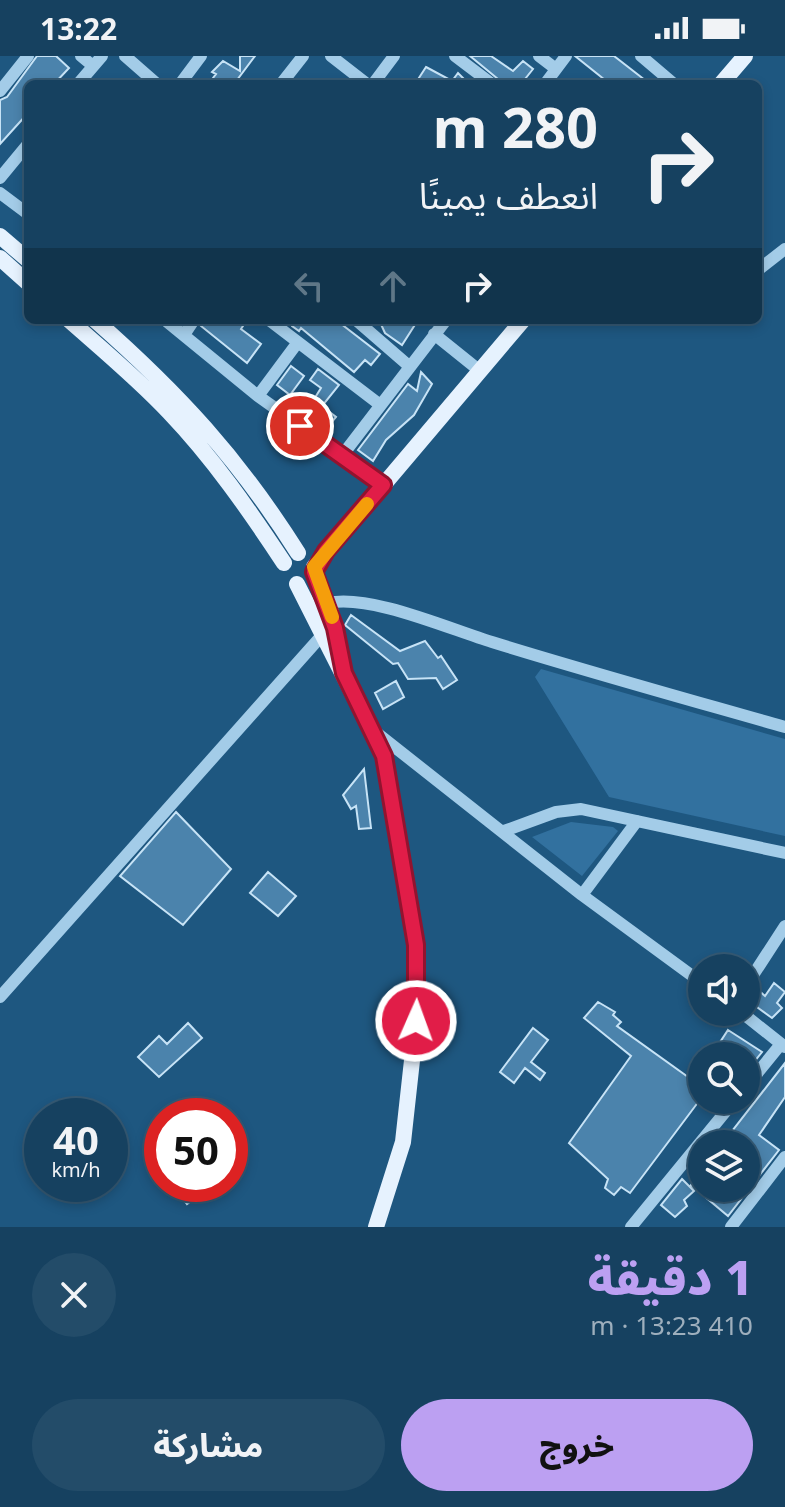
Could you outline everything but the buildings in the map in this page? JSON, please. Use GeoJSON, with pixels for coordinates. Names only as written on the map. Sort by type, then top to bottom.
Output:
{"type":"FeatureCollection","features":[{"type":"Feature","properties":{"kind":"main road"},"geometry":{"type":"LineString","coordinates":[[724,80],[745,56]]}},
{"type":"Feature","properties":{"kind":"main road"},"geometry":{"type":"LineString","coordinates":[[0,236],[24,257]]}},
{"type":"Feature","properties":{"kind":"main road"},"geometry":{"type":"LineString","coordinates":[[0,258],[24,279]]}},
{"type":"Feature","properties":{"kind":"main road"},"geometry":{"type":"LineString","coordinates":[[73,324],[151,393],[224,475],[284,563],[285,577],[297,584],[384,756],[401,841],[416,945],[419,997],[403,1142],[376,1227]]}},
{"type":"Feature","properties":{"kind":"main road"},"geometry":{"type":"LineString","coordinates":[[100,324],[163,380],[199,418],[248,480],[299,553],[311,559],[328,603],[344,673]]}},
{"type":"Feature","properties":{"kind":"main road"},"geometry":{"type":"LineString","coordinates":[[297,584],[306,583],[383,485],[520,324]]}},
{"type":"Feature","properties":{"kind":"main road"},"geometry":{"type":"LineString","coordinates":[[284,563],[289,556],[317,544],[369,502]]}},
{"type":"Feature","properties":{"kind":"street"},"geometry":{"type":"LineString","coordinates":[[0,91],[28,56]]}},
{"type":"Feature","properties":{"kind":"street"},"geometry":{"type":"LineString","coordinates":[[81,56],[98,61],[81,80]]}},
{"type":"Feature","properties":{"kind":"street"},"geometry":{"type":"LineString","coordinates":[[125,56],[152,80]]}},
{"type":"Feature","properties":{"kind":"street"},"geometry":{"type":"LineString","coordinates":[[183,80],[201,56]]}},
{"type":"Feature","properties":{"kind":"street"},"geometry":{"type":"LineString","coordinates":[[284,80],[303,56]]}},
{"type":"Feature","properties":{"kind":"street"},"geometry":{"type":"LineString","coordinates":[[331,56],[362,80]]}},
{"type":"Feature","properties":{"kind":"street"},"geometry":{"type":"LineString","coordinates":[[376,80],[394,56]]}},
{"type":"Feature","properties":{"kind":"street"},"geometry":{"type":"LineString","coordinates":[[455,56],[487,80]]}},
{"type":"Feature","properties":{"kind":"street"},"geometry":{"type":"LineString","coordinates":[[539,56],[556,69]]}},
{"type":"Feature","properties":{"kind":"street"},"geometry":{"type":"LineString","coordinates":[[548,80],[566,56]]}},
{"type":"Feature","properties":{"kind":"street"},"geometry":{"type":"LineString","coordinates":[[641,56],[669,80]]}},
{"type":"Feature","properties":{"kind":"street"},"geometry":{"type":"LineString","coordinates":[[0,178],[24,149]]}},
{"type":"Feature","properties":{"kind":"street"},"geometry":{"type":"LineString","coordinates":[[0,193],[24,211]]}},
{"type":"Feature","properties":{"kind":"street"},"geometry":{"type":"LineString","coordinates":[[762,267],[785,249]]}},
{"type":"Feature","properties":{"kind":"street"},"geometry":{"type":"LineString","coordinates":[[170,324],[258,396],[383,485]]}},
{"type":"Feature","properties":{"kind":"street"},"geometry":{"type":"LineString","coordinates":[[184,335],[191,324]]}},
{"type":"Feature","properties":{"kind":"street"},"geometry":{"type":"LineString","coordinates":[[274,324],[379,404]]}},
{"type":"Feature","properties":{"kind":"street"},"geometry":{"type":"LineString","coordinates":[[367,324],[409,366]]}},
{"type":"Feature","properties":{"kind":"street"},"geometry":{"type":"LineString","coordinates":[[341,457],[443,324]]}},
{"type":"Feature","properties":{"kind":"street"},"geometry":{"type":"LineString","coordinates":[[434,334],[480,371]]}},
{"type":"Feature","properties":{"kind":"street"},"geometry":{"type":"LineString","coordinates":[[258,396],[298,342]]}},
{"type":"Feature","properties":{"kind":"street"},"geometry":{"type":"LineString","coordinates":[[328,603],[343,600],[431,620],[489,641],[785,727]]}},
{"type":"Feature","properties":{"kind":"street"},"geometry":{"type":"LineString","coordinates":[[0,997],[324,633]]}},
{"type":"Feature","properties":{"kind":"street"},"geometry":{"type":"LineString","coordinates":[[373,730],[582,895],[688,973]]}},
{"type":"Feature","properties":{"kind":"street"},"geometry":{"type":"LineString","coordinates":[[504,831],[556,812],[581,809],[785,853]]}},
{"type":"Feature","properties":{"kind":"street"},"geometry":{"type":"LineString","coordinates":[[582,895],[637,821]]}},
{"type":"Feature","properties":{"kind":"street"},"geometry":{"type":"LineString","coordinates":[[760,964],[785,926]]}},
{"type":"Feature","properties":{"kind":"street"},"geometry":{"type":"LineString","coordinates":[[759,1026],[783,1045],[760,1071]]}},
{"type":"Feature","properties":{"kind":"street"},"geometry":{"type":"LineString","coordinates":[[631,1227],[724,1114]]}},
{"type":"Feature","properties":{"kind":"street"},"geometry":{"type":"LineString","coordinates":[[731,1227],[785,1157]]}},
{"type":"Feature","properties":{"kind":"shaded area"},"geometry":{"type":"Polygon","coordinates":[[[541,669],[785,739],[785,836],[609,797],[535,677],[541,669]]]}},
{"type":"Feature","properties":{"kind":"shaded area"},"geometry":{"type":"Polygon","coordinates":[[[571,822],[613,827],[618,831],[582,876],[532,837],[571,822]]]}},
{"type":"Feature","properties":{"kind":"slow traffic"},"geometry":{"type":"LineString","coordinates":[[332,617],[314,567],[367,504]]}},
{"type":"Feature","properties":{"kind":"route"},"geometry":{"type":"LineString","coordinates":[[300,426],[383,485],[326,551],[314,567],[314,572],[330,609],[344,673],[384,756],[401,841],[416,945],[419,997],[416,1021]]}}]}
